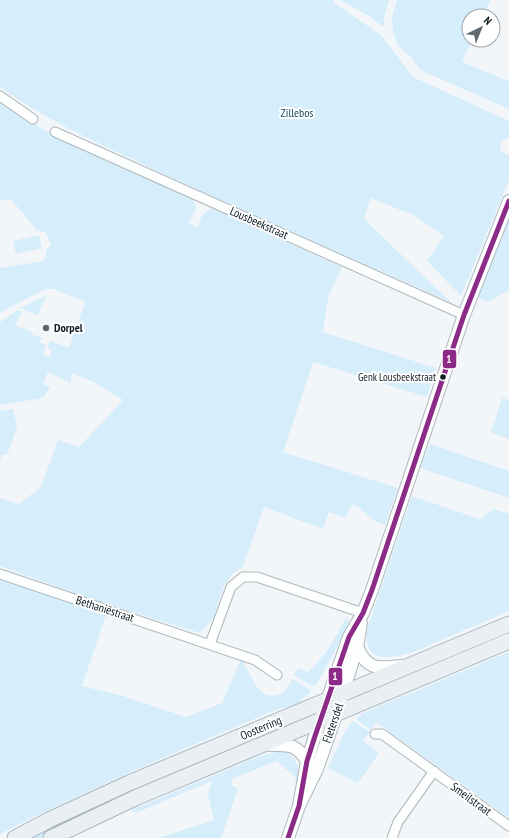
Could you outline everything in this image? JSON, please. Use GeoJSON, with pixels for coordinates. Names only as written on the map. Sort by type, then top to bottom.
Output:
{"type":"FeatureCollection","features":[{"type":"Feature","properties":{"kind":"main road","name":"Oosterring"},"geometry":{"type":"LineString","coordinates":[[15,838],[51,819],[129,783],[509,624]]}},
{"type":"Feature","properties":{"kind":"main road","name":"Oosterring"},"geometry":{"type":"LineString","coordinates":[[51,838],[135,798],[509,641]]}},
{"type":"Feature","properties":{"kind":"street"},"geometry":{"type":"LineString","coordinates":[[0,96],[33,119]]}},
{"type":"Feature","properties":{"kind":"street","name":"Lousbeekstraat"},"geometry":{"type":"LineString","coordinates":[[55,132],[464,315]]}},
{"type":"Feature","properties":{"kind":"street","name":"Fletersdel"},"geometry":{"type":"LineString","coordinates":[[299,806],[307,761],[327,700],[349,638],[362,614],[464,315],[509,201]]}},
{"type":"Feature","properties":{"kind":"street","name":"Bethaniëstraat"},"geometry":{"type":"LineString","coordinates":[[0,574],[255,660],[277,675]]}},
{"type":"Feature","properties":{"kind":"street"},"geometry":{"type":"LineString","coordinates":[[210,644],[231,587],[243,577],[257,577],[362,614]]}},
{"type":"Feature","properties":{"kind":"street","name":"Fletersdel"},"geometry":{"type":"LineString","coordinates":[[288,838],[299,806],[317,768],[337,712],[357,647],[362,614]]}},
{"type":"Feature","properties":{"kind":"street"},"geometry":{"type":"LineString","coordinates":[[357,647],[360,655],[371,666],[376,668],[409,666]]}},
{"type":"Feature","properties":{"kind":"street","name":"Smeilstraat"},"geometry":{"type":"LineString","coordinates":[[375,734],[382,734],[509,826]]}},
{"type":"Feature","properties":{"kind":"street"},"geometry":{"type":"LineString","coordinates":[[265,744],[276,746],[288,744],[295,747],[307,761]]}},
{"type":"Feature","properties":{"kind":"street"},"geometry":{"type":"LineString","coordinates":[[392,838],[404,813],[434,771]]}},
{"type":"Feature","properties":{"kind":"green space","name":"Zillebos"},"geometry":{"type":"Polygon","coordinates":[[[0,0],[334,0],[334,3],[381,35],[413,77],[509,121],[509,137],[501,142],[500,151],[509,155],[509,180],[461,296],[427,261],[444,236],[413,215],[371,198],[364,219],[452,303],[257,217],[104,146],[51,119],[17,99],[0,87],[0,0]]]}},
{"type":"Feature","properties":{"kind":"green space"},"geometry":{"type":"Polygon","coordinates":[[[340,0],[389,0],[384,17],[384,27],[369,16],[340,0]]]}},
{"type":"Feature","properties":{"kind":"green space"},"geometry":{"type":"Polygon","coordinates":[[[397,0],[491,0],[487,8],[461,8],[461,48],[468,48],[462,62],[509,81],[509,109],[420,70],[411,57],[398,46],[393,32],[392,16],[397,0]]]}},
{"type":"Feature","properties":{"kind":"green space"},"geometry":{"type":"Polygon","coordinates":[[[0,101],[28,120],[67,143],[189,196],[197,207],[189,223],[197,228],[202,215],[211,208],[342,267],[328,298],[323,332],[436,368],[427,397],[313,362],[283,452],[398,488],[385,525],[373,520],[357,506],[352,505],[345,518],[329,512],[323,529],[264,507],[244,564],[245,565],[232,574],[223,588],[213,619],[200,633],[99,602],[0,566],[0,498],[19,504],[41,487],[58,440],[79,447],[123,400],[94,382],[71,373],[71,383],[48,372],[43,384],[50,387],[43,398],[0,405],[0,322],[18,310],[22,312],[15,325],[42,338],[40,342],[46,345],[43,354],[49,357],[52,350],[47,348],[50,341],[69,348],[85,302],[54,289],[45,289],[0,313],[0,268],[44,261],[47,249],[51,244],[45,232],[36,230],[11,199],[0,201],[0,101]]]}},
{"type":"Feature","properties":{"kind":"green space"},"geometry":{"type":"Polygon","coordinates":[[[509,219],[509,290],[488,302],[478,298],[509,219]]]}},
{"type":"Feature","properties":{"kind":"green space"},"geometry":{"type":"Polygon","coordinates":[[[39,235],[42,248],[16,254],[13,241],[39,235]]]}},
{"type":"Feature","properties":{"kind":"green space"},"geometry":{"type":"Polygon","coordinates":[[[47,295],[38,315],[20,308],[47,295]]]}},
{"type":"Feature","properties":{"kind":"green space"},"geometry":{"type":"Polygon","coordinates":[[[502,398],[509,400],[509,439],[491,432],[502,398]]]}},
{"type":"Feature","properties":{"kind":"green space"},"geometry":{"type":"Polygon","coordinates":[[[13,409],[17,427],[7,455],[3,454],[0,460],[0,411],[13,409]]]}},
{"type":"Feature","properties":{"kind":"green space"},"geometry":{"type":"Polygon","coordinates":[[[430,444],[509,471],[509,498],[420,468],[430,444]]]}},
{"type":"Feature","properties":{"kind":"green space"},"geometry":{"type":"Polygon","coordinates":[[[412,496],[480,519],[494,509],[509,514],[509,611],[411,653],[380,657],[375,655],[370,650],[367,643],[366,633],[412,496]]]}},
{"type":"Feature","properties":{"kind":"green space"},"geometry":{"type":"Polygon","coordinates":[[[0,578],[106,615],[82,686],[123,696],[186,717],[222,703],[241,659],[257,687],[266,695],[282,693],[288,687],[292,679],[311,690],[311,692],[302,699],[301,706],[291,710],[286,707],[276,710],[206,739],[102,785],[0,834],[0,578]]]}},
{"type":"Feature","properties":{"kind":"green space"},"geometry":{"type":"Polygon","coordinates":[[[347,616],[349,620],[347,629],[317,684],[312,686],[293,675],[299,668],[308,672],[320,660],[330,646],[347,616]]]}},
{"type":"Feature","properties":{"kind":"green space"},"geometry":{"type":"Polygon","coordinates":[[[509,652],[509,818],[380,725],[376,723],[371,730],[356,719],[363,713],[509,652]]]}},
{"type":"Feature","properties":{"kind":"green space"},"geometry":{"type":"Polygon","coordinates":[[[353,721],[370,732],[363,741],[379,753],[358,783],[328,768],[345,731],[353,721]]]}},
{"type":"Feature","properties":{"kind":"green space"},"geometry":{"type":"Polygon","coordinates":[[[274,748],[292,749],[289,754],[298,766],[297,782],[295,777],[276,761],[232,779],[231,785],[238,789],[221,838],[158,838],[214,820],[208,795],[212,781],[136,813],[131,810],[260,756],[274,753],[274,748]]]}},
{"type":"Feature","properties":{"kind":"green space"},"geometry":{"type":"Polygon","coordinates":[[[180,767],[183,773],[42,838],[24,838],[180,767]]]}},
{"type":"Feature","properties":{"kind":"transit line","name":"1"},"geometry":{"type":"LineString","coordinates":[[288,838],[299,806],[307,761],[349,637],[363,613],[372,590],[464,315],[509,201]]}},
{"type":"Feature","properties":{"kind":"place","name":"Dorpel"},"geometry":{"type":"Point","coordinates":[46,328]}},
{"type":"Feature","properties":{"kind":"place","name":"Genk Lousbeekstraat"},"geometry":{"type":"Point","coordinates":[443,377]}}]}
